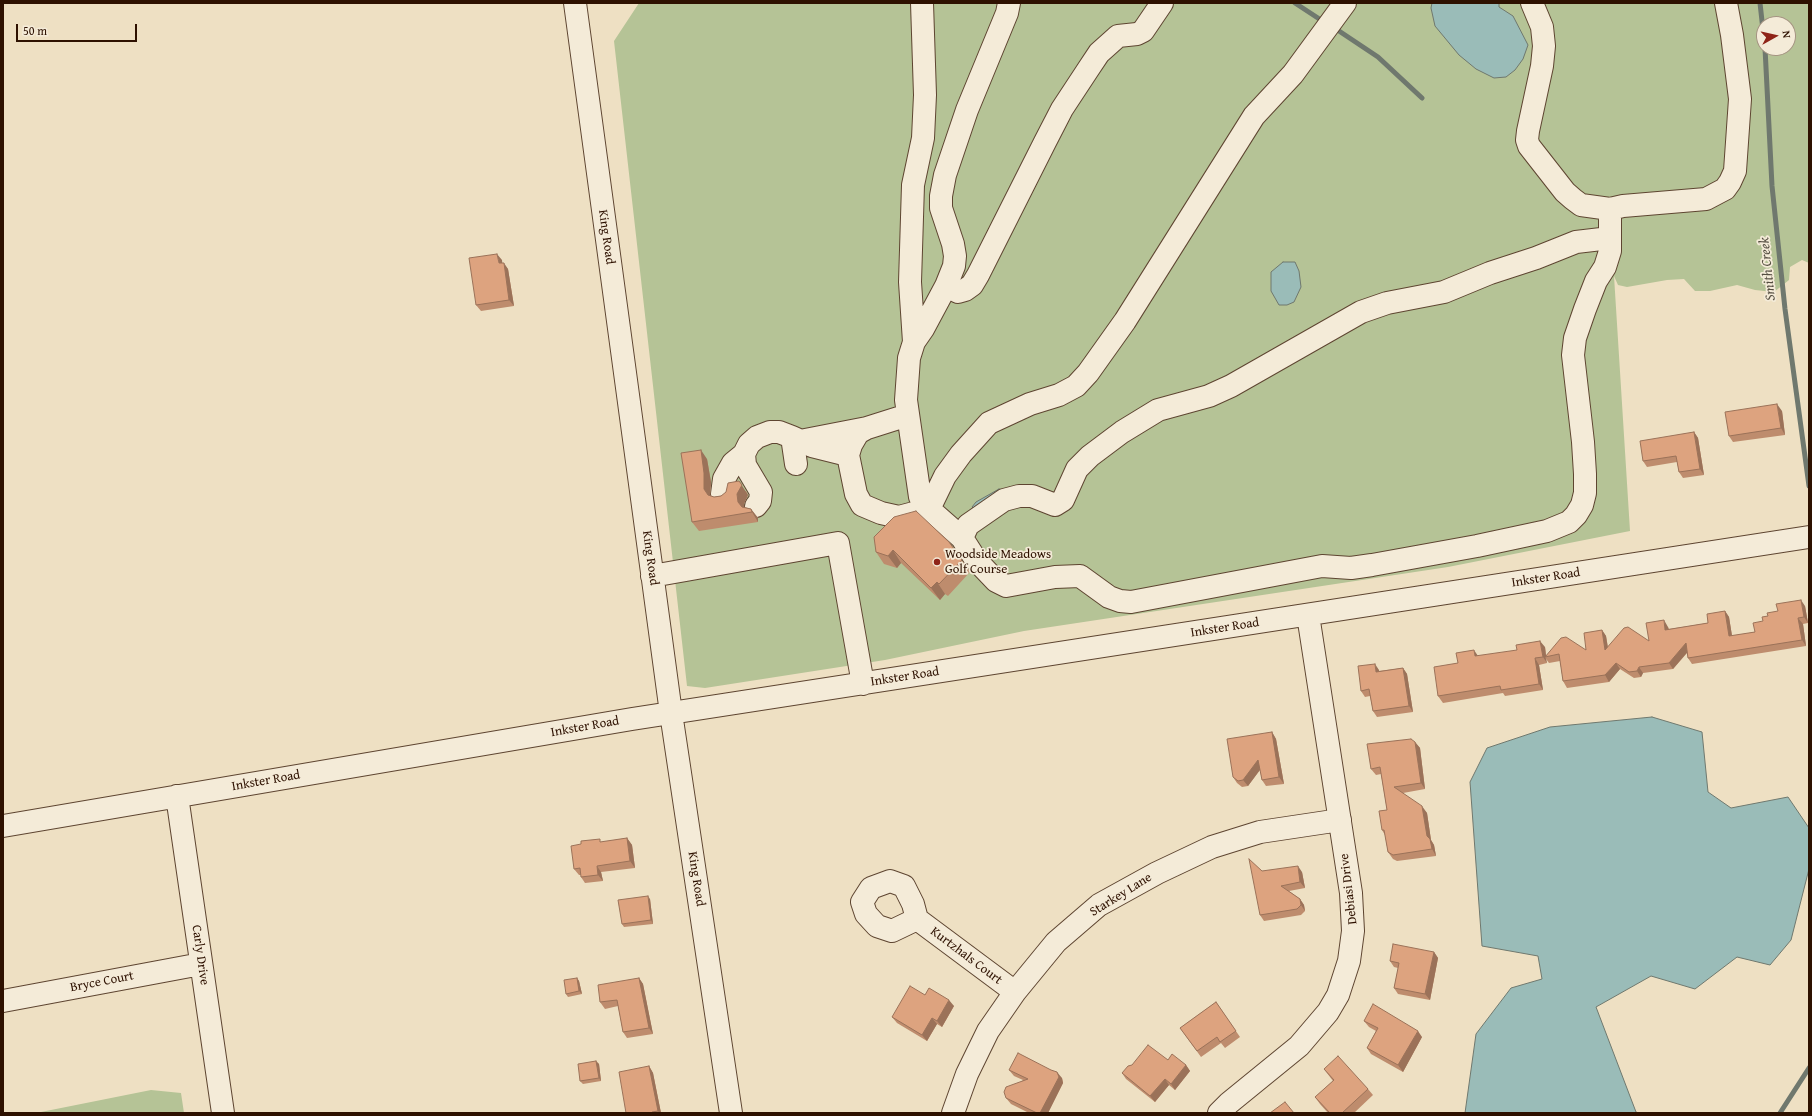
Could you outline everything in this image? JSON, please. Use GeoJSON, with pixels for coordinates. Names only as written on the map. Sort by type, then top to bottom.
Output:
{"type":"FeatureCollection","features":[{"type":"Feature","properties":{"kind":"street","name":"King Road"},"geometry":{"type":"LineString","coordinates":[[575,3],[671,713],[731,1113]]}},
{"type":"Feature","properties":{"kind":"street"},"geometry":{"type":"LineString","coordinates":[[914,342],[910,282],[913,185],[923,138],[924,102],[922,3]]}},
{"type":"Feature","properties":{"kind":"street"},"geometry":{"type":"LineString","coordinates":[[1009,3],[1007,13],[967,110],[945,175],[940,196],[941,208],[953,244],[955,256],[954,266],[946,286],[923,329],[914,342],[909,358],[906,400],[920,497],[929,509],[962,538],[976,560],[996,581],[1006,586],[1055,577],[1080,576],[1109,596],[1120,601],[1131,602],[1306,568],[1322,566],[1351,568],[1477,546],[1547,531],[1569,522],[1576,515],[1582,505],[1585,493],[1583,442],[1573,354],[1575,338],[1596,281],[1605,267],[1610,251],[1610,209]]}},
{"type":"Feature","properties":{"kind":"street"},"geometry":{"type":"LineString","coordinates":[[946,286],[958,292],[965,290],[972,285],[1045,142],[1099,53],[1118,36],[1137,34],[1143,31],[1162,3]]}},
{"type":"Feature","properties":{"kind":"street"},"geometry":{"type":"LineString","coordinates":[[1532,3],[1542,27],[1544,46],[1542,66],[1528,131],[1529,146],[1573,199],[1581,205],[1610,209],[1623,206],[1706,199],[1717,194],[1730,182],[1734,171],[1740,99],[1732,35],[1726,3]]}},
{"type":"Feature","properties":{"kind":"street"},"geometry":{"type":"LineString","coordinates":[[867,428],[858,433],[851,445],[848,455],[856,494],[862,505],[899,517],[929,509],[945,476],[961,454],[989,423],[1030,404],[1059,395],[1076,386],[1088,373],[1125,321],[1254,116],[1293,74],[1340,10]]}},
{"type":"Feature","properties":{"kind":"street"},"geometry":{"type":"LineString","coordinates":[[962,538],[968,525],[1004,500],[1019,496],[1032,496],[1055,505],[1063,500],[1076,469],[1090,456],[1122,432],[1158,410],[1209,396],[1231,386],[1361,312],[1387,303],[1444,292],[1576,242],[1610,238]]}},
{"type":"Feature","properties":{"kind":"street"},"geometry":{"type":"LineString","coordinates":[[796,439],[867,428],[908,416]]}},
{"type":"Feature","properties":{"kind":"street"},"geometry":{"type":"LineString","coordinates":[[722,494],[724,479],[733,463],[744,454],[749,444],[757,437],[770,432],[779,432],[796,439],[848,455]]}},
{"type":"Feature","properties":{"kind":"street"},"geometry":{"type":"LineString","coordinates":[[796,439],[796,464]]}},
{"type":"Feature","properties":{"kind":"street"},"geometry":{"type":"LineString","coordinates":[[744,454],[745,465],[761,492],[760,501],[756,506]]}},
{"type":"Feature","properties":{"kind":"street","name":"Inkster Road"},"geometry":{"type":"LineString","coordinates":[[3,826],[671,713],[1809,537]]}},
{"type":"Feature","properties":{"kind":"street"},"geometry":{"type":"LineString","coordinates":[[652,576],[838,543],[863,684]]}},
{"type":"Feature","properties":{"kind":"street","name":"Debiasi Drive"},"geometry":{"type":"LineString","coordinates":[[1219,1113],[1298,1046],[1328,1012],[1338,995],[1349,961],[1353,932],[1351,893],[1308,615]]}},
{"type":"Feature","properties":{"kind":"street","name":"Carly Drive"},"geometry":{"type":"LineString","coordinates":[[177,796],[223,1113]]}},
{"type":"Feature","properties":{"kind":"street","name":"Starkey Lane"},"geometry":{"type":"LineString","coordinates":[[953,1113],[967,1074],[988,1031],[1015,992],[1056,942],[1099,905],[1157,873],[1212,848],[1260,832],[1340,820]]}},
{"type":"Feature","properties":{"kind":"street","name":"Kurtzhals Court"},"geometry":{"type":"LineString","coordinates":[[917,919],[1015,992]]}},
{"type":"Feature","properties":{"kind":"street","name":"Bryce Court"},"geometry":{"type":"LineString","coordinates":[[3,1001],[202,964]]}},
{"type":"Feature","properties":{"kind":"green space","name":"Woodside Meadows Golf Course"},"geometry":{"type":"Polygon","coordinates":[[[639,3],[1809,3],[1809,263],[1802,260],[1790,267],[1789,280],[1774,292],[1755,290],[1737,285],[1710,291],[1695,291],[1684,279],[1667,280],[1627,287],[1618,285],[1614,276],[1630,531],[1448,567],[1024,631],[885,660],[705,688],[687,686],[614,41],[639,3]]]}},
{"type":"Feature","properties":{"kind":"green space"},"geometry":{"type":"Polygon","coordinates":[[[151,1090],[181,1093],[184,1113],[36,1113],[151,1090]]]}},
{"type":"Feature","properties":{"kind":"water"},"geometry":{"type":"Polygon","coordinates":[[[1432,3],[1499,3],[1499,7],[1513,16],[1528,45],[1523,59],[1515,70],[1506,77],[1494,78],[1476,69],[1459,55],[1435,26],[1431,8],[1432,3]]]}},
{"type":"Feature","properties":{"kind":"water"},"geometry":{"type":"Polygon","coordinates":[[[1283,262],[1295,262],[1299,271],[1301,287],[1294,302],[1287,305],[1279,305],[1271,291],[1271,272],[1283,262]]]}},
{"type":"Feature","properties":{"kind":"water"},"geometry":{"type":"Polygon","coordinates":[[[999,489],[1004,490],[975,510],[972,507],[976,502],[999,489]]]}},
{"type":"Feature","properties":{"kind":"water"},"geometry":{"type":"Polygon","coordinates":[[[1652,717],[1702,732],[1708,792],[1731,808],[1788,797],[1809,828],[1809,869],[1791,940],[1770,965],[1737,957],[1695,989],[1651,976],[1596,1007],[1636,1112],[1638,1113],[1465,1113],[1476,1034],[1511,988],[1542,979],[1538,956],[1482,946],[1470,782],[1487,748],[1550,727],[1652,717]]]}},
{"type":"Feature","properties":{"kind":"building"},"geometry":{"type":"Polygon","coordinates":[[[497,254],[499,263],[504,263],[509,300],[476,305],[469,258],[497,254]]]}},
{"type":"Feature","properties":{"kind":"building"},"geometry":{"type":"Polygon","coordinates":[[[1777,404],[1781,428],[1729,436],[1725,412],[1777,404]]]}},
{"type":"Feature","properties":{"kind":"building"},"geometry":{"type":"Polygon","coordinates":[[[1694,432],[1700,469],[1679,472],[1676,456],[1643,461],[1640,441],[1694,432]]]}},
{"type":"Feature","properties":{"kind":"building"},"geometry":{"type":"Polygon","coordinates":[[[701,450],[704,473],[704,489],[708,495],[714,497],[721,496],[726,492],[728,483],[739,481],[742,485],[737,494],[738,502],[742,507],[751,509],[752,512],[692,522],[681,453],[701,450]]]}},
{"type":"Feature","properties":{"kind":"building","name":"Woodside Meadows Golf Course"},"geometry":{"type":"Polygon","coordinates":[[[916,511],[949,542],[962,560],[939,584],[937,582],[931,588],[893,550],[888,556],[876,552],[874,537],[894,517],[916,511]]]}},
{"type":"Feature","properties":{"kind":"building"},"geometry":{"type":"Polygon","coordinates":[[[1801,600],[1804,617],[1798,618],[1802,640],[1688,658],[1686,643],[1669,663],[1639,667],[1637,671],[1629,672],[1616,663],[1605,675],[1563,681],[1559,654],[1545,657],[1561,638],[1566,637],[1586,650],[1584,633],[1602,630],[1605,650],[1624,628],[1628,627],[1649,641],[1646,623],[1664,620],[1665,630],[1708,623],[1707,614],[1725,611],[1729,636],[1755,632],[1753,623],[1763,621],[1762,617],[1768,616],[1767,613],[1778,611],[1776,604],[1801,600]]]}},
{"type":"Feature","properties":{"kind":"building"},"geometry":{"type":"Polygon","coordinates":[[[1540,641],[1543,657],[1535,658],[1539,684],[1501,690],[1500,686],[1438,696],[1434,667],[1458,663],[1456,653],[1474,650],[1475,656],[1517,650],[1516,645],[1540,641]]]}},
{"type":"Feature","properties":{"kind":"building"},"geometry":{"type":"Polygon","coordinates":[[[1375,664],[1376,672],[1403,668],[1409,706],[1373,711],[1369,689],[1361,691],[1358,666],[1375,664]]]}},
{"type":"Feature","properties":{"kind":"building"},"geometry":{"type":"Polygon","coordinates":[[[1272,732],[1279,777],[1262,780],[1258,760],[1243,780],[1238,781],[1233,777],[1227,739],[1272,732]]]}},
{"type":"Feature","properties":{"kind":"building"},"geometry":{"type":"Polygon","coordinates":[[[1411,739],[1415,742],[1421,783],[1394,787],[1422,806],[1427,836],[1430,839],[1432,849],[1393,855],[1388,852],[1379,811],[1387,810],[1380,767],[1371,769],[1367,744],[1411,739]]]}},
{"type":"Feature","properties":{"kind":"building"},"geometry":{"type":"Polygon","coordinates":[[[627,838],[630,861],[597,866],[598,875],[581,877],[580,868],[574,869],[571,846],[581,844],[581,841],[600,839],[600,842],[627,838]]]}},
{"type":"Feature","properties":{"kind":"building"},"geometry":{"type":"Polygon","coordinates":[[[1249,859],[1262,871],[1298,866],[1300,882],[1281,886],[1300,899],[1301,905],[1297,909],[1260,915],[1249,859]]]}},
{"type":"Feature","properties":{"kind":"building"},"geometry":{"type":"Polygon","coordinates":[[[648,896],[651,920],[622,924],[618,900],[648,896]]]}},
{"type":"Feature","properties":{"kind":"building"},"geometry":{"type":"Polygon","coordinates":[[[1393,944],[1434,952],[1425,994],[1394,988],[1399,963],[1390,961],[1393,944]]]}},
{"type":"Feature","properties":{"kind":"building"},"geometry":{"type":"Polygon","coordinates":[[[577,978],[579,991],[566,994],[564,980],[577,978]]]}},
{"type":"Feature","properties":{"kind":"building"},"geometry":{"type":"Polygon","coordinates":[[[639,978],[649,1028],[623,1032],[617,1000],[600,1002],[598,985],[639,978]]]}},
{"type":"Feature","properties":{"kind":"building"},"geometry":{"type":"Polygon","coordinates":[[[910,986],[925,995],[929,988],[949,1000],[937,1021],[932,1018],[922,1035],[892,1017],[910,986]]]}},
{"type":"Feature","properties":{"kind":"building"},"geometry":{"type":"Polygon","coordinates":[[[1216,1002],[1236,1031],[1220,1042],[1217,1037],[1197,1051],[1180,1028],[1216,1002]]]}},
{"type":"Feature","properties":{"kind":"building"},"geometry":{"type":"Polygon","coordinates":[[[1373,1004],[1418,1031],[1398,1065],[1367,1048],[1378,1028],[1364,1021],[1373,1004]]]}},
{"type":"Feature","properties":{"kind":"building"},"geometry":{"type":"Polygon","coordinates":[[[1148,1045],[1168,1060],[1172,1054],[1186,1065],[1171,1084],[1165,1079],[1150,1096],[1122,1073],[1128,1066],[1132,1065],[1148,1045]]]}},
{"type":"Feature","properties":{"kind":"building"},"geometry":{"type":"Polygon","coordinates":[[[1018,1053],[1057,1072],[1059,1077],[1040,1113],[1037,1113],[1006,1098],[1004,1092],[1006,1087],[1028,1079],[1009,1070],[1018,1053]]]}},
{"type":"Feature","properties":{"kind":"building"},"geometry":{"type":"Polygon","coordinates":[[[1338,1056],[1368,1089],[1342,1113],[1330,1113],[1315,1097],[1334,1080],[1324,1069],[1338,1056]]]}},
{"type":"Feature","properties":{"kind":"building"},"geometry":{"type":"Polygon","coordinates":[[[596,1061],[599,1078],[580,1081],[578,1064],[596,1061]]]}},
{"type":"Feature","properties":{"kind":"building"},"geometry":{"type":"Polygon","coordinates":[[[649,1066],[658,1111],[652,1112],[653,1113],[626,1113],[619,1072],[649,1066]]]}},
{"type":"Feature","properties":{"kind":"building"},"geometry":{"type":"Polygon","coordinates":[[[1285,1102],[1294,1113],[1270,1113],[1285,1102]]]}},
{"type":"Feature","properties":{"kind":"waterway"},"geometry":{"type":"LineString","coordinates":[[1295,3],[1324,22]]}},
{"type":"Feature","properties":{"kind":"waterway","name":"Smith Creek"},"geometry":{"type":"LineString","coordinates":[[1760,3],[1761,16]]}},
{"type":"Feature","properties":{"kind":"waterway"},"geometry":{"type":"LineString","coordinates":[[1333,27],[1378,57],[1422,98]]}},
{"type":"Feature","properties":{"kind":"waterway","name":"Smith Creek"},"geometry":{"type":"LineString","coordinates":[[1765,56],[1772,186],[1785,309],[1809,486]]}},
{"type":"Feature","properties":{"kind":"waterway","name":"Smith Creek"},"geometry":{"type":"LineString","coordinates":[[1780,1113],[1809,1068]]}},
{"type":"Feature","properties":{"kind":"place","name":"Woodside Meadows Golf Course"},"geometry":{"type":"Point","coordinates":[937,562]}}]}
